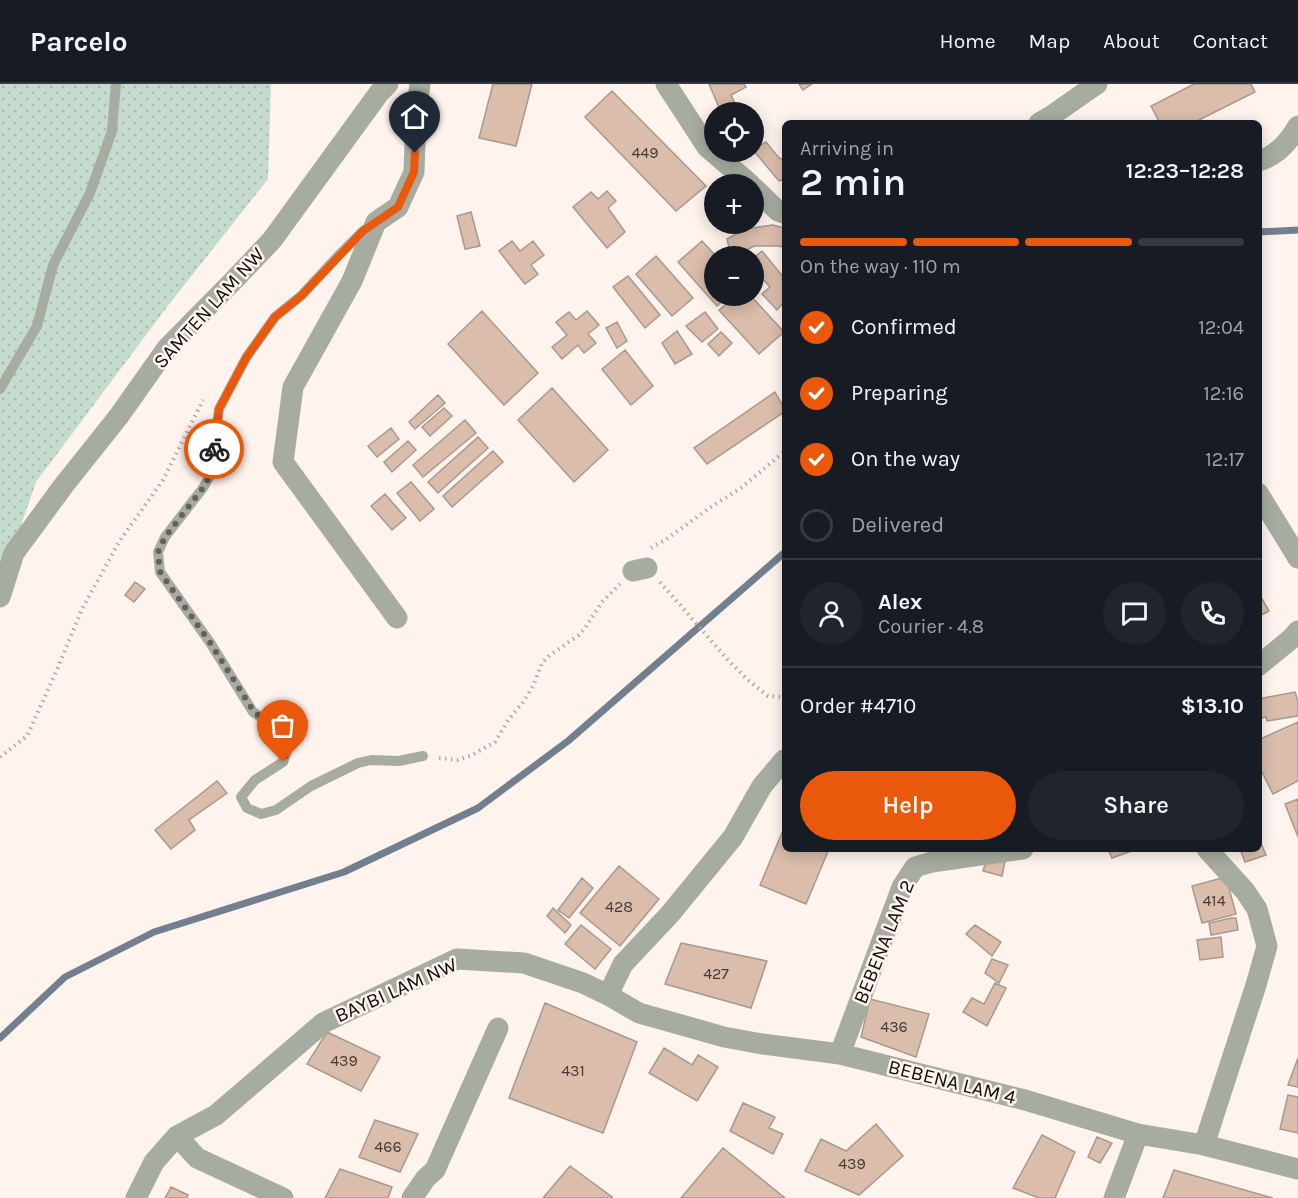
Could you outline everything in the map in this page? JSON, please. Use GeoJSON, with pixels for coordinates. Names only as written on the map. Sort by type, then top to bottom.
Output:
{"type":"FeatureCollection","features":[{"type":"Feature","properties":{"kind":"street","name":"SAMTEN LAM NW"},"geometry":{"type":"LineString","coordinates":[[0,597],[14,553],[63,485],[119,416],[167,348],[272,240],[379,93],[388,84]]}},
{"type":"Feature","properties":{"kind":"street"},"geometry":{"type":"LineString","coordinates":[[397,618],[283,462],[293,387],[352,280],[376,222],[398,207],[414,172],[416,114],[420,84]]}},
{"type":"Feature","properties":{"kind":"street"},"geometry":{"type":"LineString","coordinates":[[666,84],[708,147],[738,174]]}},
{"type":"Feature","properties":{"kind":"street"},"geometry":{"type":"LineString","coordinates":[[1043,120],[1097,84]]}},
{"type":"Feature","properties":{"kind":"street"},"geometry":{"type":"LineString","coordinates":[[1262,159],[1278,152],[1298,126]]}},
{"type":"Feature","properties":{"kind":"street"},"geometry":{"type":"LineString","coordinates":[[764,198],[782,212]]}},
{"type":"Feature","properties":{"kind":"street"},"geometry":{"type":"LineString","coordinates":[[1262,500],[1298,558]]}},
{"type":"Feature","properties":{"kind":"street"},"geometry":{"type":"LineString","coordinates":[[1262,663],[1298,631]]}},
{"type":"Feature","properties":{"kind":"street"},"geometry":{"type":"LineString","coordinates":[[608,995],[623,964],[670,914],[733,837],[762,786],[782,762]]}},
{"type":"Feature","properties":{"kind":"street","name":"BEBENA LAM 2"},"geometry":{"type":"LineString","coordinates":[[840,1054],[902,887],[915,867],[932,862],[1002,852]]}},
{"type":"Feature","properties":{"kind":"street"},"geometry":{"type":"LineString","coordinates":[[1204,1145],[1267,946],[1257,909],[1245,891],[1210,852]]}},
{"type":"Feature","properties":{"kind":"street","name":"BAYBI LAM NW"},"geometry":{"type":"LineString","coordinates":[[136,1198],[154,1162],[177,1136],[216,1115],[323,1023],[457,959],[524,963],[583,983],[608,995]]}},
{"type":"Feature","properties":{"kind":"street","name":"BEBENA LAM 4"},"geometry":{"type":"LineString","coordinates":[[608,995],[639,1013],[724,1037],[840,1054],[1025,1100],[1138,1134],[1204,1145],[1298,1169]]}},
{"type":"Feature","properties":{"kind":"street"},"geometry":{"type":"LineString","coordinates":[[412,1198],[426,1178],[435,1170],[498,1028]]}},
{"type":"Feature","properties":{"kind":"street"},"geometry":{"type":"LineString","coordinates":[[1114,1198],[1138,1134]]}},
{"type":"Feature","properties":{"kind":"street"},"geometry":{"type":"LineString","coordinates":[[177,1136],[197,1158],[283,1198]]}},
{"type":"Feature","properties":{"kind":"lane"},"geometry":{"type":"LineString","coordinates":[[0,389],[37,326],[53,265],[90,193],[112,131],[116,84]]}},
{"type":"Feature","properties":{"kind":"lane"},"geometry":{"type":"LineString","coordinates":[[376,222],[363,231],[301,296],[275,317],[246,358],[219,409],[211,474],[165,537],[158,552],[160,572],[211,644],[254,712],[278,729],[287,751],[283,762],[255,780],[241,796],[248,808],[261,814],[276,810],[311,786],[358,763],[371,760],[399,761],[423,756]]}},
{"type":"Feature","properties":{"kind":"path"},"geometry":{"type":"LineString","coordinates":[[0,757],[27,736],[57,672],[82,609],[119,542],[163,480],[201,402],[209,395]]}},
{"type":"Feature","properties":{"kind":"path"},"geometry":{"type":"LineString","coordinates":[[423,756],[458,760],[495,742],[509,719],[524,702],[542,663],[585,628],[602,602],[640,569],[650,549],[741,488],[782,455]]}},
{"type":"Feature","properties":{"kind":"path"},"geometry":{"type":"LineString","coordinates":[[640,569],[748,680],[768,696],[782,697]]}},
{"type":"Feature","properties":{"kind":"green space"},"geometry":{"type":"Polygon","coordinates":[[[0,84],[271,84],[268,179],[167,307],[36,482],[0,586],[0,84]]]}},
{"type":"Feature","properties":{"kind":"building"},"geometry":{"type":"Polygon","coordinates":[[[493,84],[532,84],[516,146],[479,138],[493,84]]]}},
{"type":"Feature","properties":{"kind":"building"},"geometry":{"type":"Polygon","coordinates":[[[709,84],[744,84],[746,87],[731,95],[734,102],[717,102],[709,84]]]}},
{"type":"Feature","properties":{"kind":"building"},"geometry":{"type":"Polygon","coordinates":[[[799,84],[812,84],[803,90],[799,84]]]}},
{"type":"Feature","properties":{"kind":"building"},"geometry":{"type":"Polygon","coordinates":[[[1194,84],[1251,84],[1255,92],[1199,120],[1158,120],[1151,106],[1194,84]]]}},
{"type":"Feature","properties":{"kind":"building"},"geometry":{"type":"Polygon","coordinates":[[[612,91],[704,184],[704,188],[676,211],[585,117],[612,91]]]}},
{"type":"Feature","properties":{"kind":"building"},"geometry":{"type":"Polygon","coordinates":[[[766,142],[782,159],[782,180],[779,181],[763,162],[764,143],[766,142]]]}},
{"type":"Feature","properties":{"kind":"building"},"geometry":{"type":"Polygon","coordinates":[[[607,191],[616,201],[608,208],[625,232],[607,248],[573,207],[591,192],[598,199],[607,191]]]}},
{"type":"Feature","properties":{"kind":"building"},"geometry":{"type":"Polygon","coordinates":[[[471,212],[480,246],[465,249],[457,216],[471,212]]]}},
{"type":"Feature","properties":{"kind":"building"},"geometry":{"type":"Polygon","coordinates":[[[773,225],[782,227],[782,247],[729,246],[727,239],[736,234],[764,234],[764,226],[773,225]]]}},
{"type":"Feature","properties":{"kind":"building"},"geometry":{"type":"Polygon","coordinates":[[[512,241],[520,251],[533,241],[544,255],[531,265],[538,274],[525,284],[499,251],[512,241]]]}},
{"type":"Feature","properties":{"kind":"building"},"geometry":{"type":"Polygon","coordinates":[[[702,241],[707,246],[704,246],[704,291],[678,262],[702,241]]]}},
{"type":"Feature","properties":{"kind":"building"},"geometry":{"type":"Polygon","coordinates":[[[764,253],[782,276],[782,304],[777,310],[764,296],[764,292],[770,287],[764,280],[764,253]]]}},
{"type":"Feature","properties":{"kind":"building"},"geometry":{"type":"Polygon","coordinates":[[[656,256],[693,298],[672,316],[636,274],[656,256]]]}},
{"type":"Feature","properties":{"kind":"building"},"geometry":{"type":"Polygon","coordinates":[[[628,276],[660,315],[645,328],[613,287],[628,276]]]}},
{"type":"Feature","properties":{"kind":"building"},"geometry":{"type":"Polygon","coordinates":[[[724,306],[760,306],[782,330],[782,334],[759,354],[719,310],[724,306]]]}},
{"type":"Feature","properties":{"kind":"building"},"geometry":{"type":"Polygon","coordinates":[[[482,311],[538,373],[504,405],[448,344],[482,311]]]}},
{"type":"Feature","properties":{"kind":"building"},"geometry":{"type":"Polygon","coordinates":[[[587,311],[599,325],[588,334],[596,343],[584,353],[578,345],[562,359],[552,347],[567,335],[556,322],[569,312],[576,320],[587,311]]]}},
{"type":"Feature","properties":{"kind":"building"},"geometry":{"type":"Polygon","coordinates":[[[705,312],[718,329],[702,342],[686,326],[705,312]]]}},
{"type":"Feature","properties":{"kind":"building"},"geometry":{"type":"Polygon","coordinates":[[[617,322],[627,341],[617,348],[606,328],[617,322]]]}},
{"type":"Feature","properties":{"kind":"building"},"geometry":{"type":"Polygon","coordinates":[[[677,331],[692,354],[675,364],[662,343],[677,331]]]}},
{"type":"Feature","properties":{"kind":"building"},"geometry":{"type":"Polygon","coordinates":[[[721,332],[732,343],[719,356],[708,344],[721,332]]]}},
{"type":"Feature","properties":{"kind":"building"},"geometry":{"type":"Polygon","coordinates":[[[625,350],[653,386],[631,405],[602,369],[625,350]]]}},
{"type":"Feature","properties":{"kind":"building"},"geometry":{"type":"Polygon","coordinates":[[[552,388],[608,450],[574,482],[518,420],[552,388]]]}},
{"type":"Feature","properties":{"kind":"building"},"geometry":{"type":"Polygon","coordinates":[[[775,392],[782,404],[782,413],[707,464],[694,448],[775,392]]]}},
{"type":"Feature","properties":{"kind":"building"},"geometry":{"type":"Polygon","coordinates":[[[438,395],[445,403],[415,429],[409,422],[438,395]]]}},
{"type":"Feature","properties":{"kind":"building"},"geometry":{"type":"Polygon","coordinates":[[[444,408],[452,416],[430,436],[422,427],[444,408]]]}},
{"type":"Feature","properties":{"kind":"building"},"geometry":{"type":"Polygon","coordinates":[[[465,420],[476,433],[423,477],[413,465],[465,420]]]}},
{"type":"Feature","properties":{"kind":"building"},"geometry":{"type":"Polygon","coordinates":[[[391,428],[399,439],[377,457],[368,446],[391,428]]]}},
{"type":"Feature","properties":{"kind":"building"},"geometry":{"type":"Polygon","coordinates":[[[478,437],[488,448],[438,493],[428,482],[478,437]]]}},
{"type":"Feature","properties":{"kind":"building"},"geometry":{"type":"Polygon","coordinates":[[[408,441],[416,450],[392,472],[384,462],[408,441]]]}},
{"type":"Feature","properties":{"kind":"building"},"geometry":{"type":"Polygon","coordinates":[[[493,451],[503,462],[452,507],[443,496],[493,451]]]}},
{"type":"Feature","properties":{"kind":"building"},"geometry":{"type":"Polygon","coordinates":[[[411,482],[434,509],[420,521],[397,493],[411,482]]]}},
{"type":"Feature","properties":{"kind":"building"},"geometry":{"type":"Polygon","coordinates":[[[385,494],[406,518],[392,530],[371,506],[385,494]]]}},
{"type":"Feature","properties":{"kind":"building"},"geometry":{"type":"Polygon","coordinates":[[[135,582],[145,589],[134,602],[125,595],[135,582]]]}},
{"type":"Feature","properties":{"kind":"building"},"geometry":{"type":"Polygon","coordinates":[[[1262,599],[1269,611],[1262,615],[1262,599]]]}},
{"type":"Feature","properties":{"kind":"building"},"geometry":{"type":"Polygon","coordinates":[[[1295,692],[1298,701],[1298,716],[1267,721],[1266,717],[1262,718],[1262,698],[1295,692]]]}},
{"type":"Feature","properties":{"kind":"building"},"geometry":{"type":"Polygon","coordinates":[[[1298,722],[1298,781],[1273,794],[1262,772],[1262,738],[1298,722]]]}},
{"type":"Feature","properties":{"kind":"building"},"geometry":{"type":"Polygon","coordinates":[[[217,781],[227,793],[189,820],[195,830],[171,849],[155,830],[217,781]]]}},
{"type":"Feature","properties":{"kind":"building"},"geometry":{"type":"Polygon","coordinates":[[[1298,799],[1298,837],[1285,804],[1298,799]]]}},
{"type":"Feature","properties":{"kind":"building"},"geometry":{"type":"Polygon","coordinates":[[[782,833],[782,852],[828,852],[806,904],[760,885],[782,833]]]}},
{"type":"Feature","properties":{"kind":"building"},"geometry":{"type":"Polygon","coordinates":[[[1262,846],[1266,855],[1245,862],[1241,852],[1262,852],[1262,846]]]}},
{"type":"Feature","properties":{"kind":"building"},"geometry":{"type":"Polygon","coordinates":[[[1109,852],[1129,852],[1112,858],[1109,852]]]}},
{"type":"Feature","properties":{"kind":"building"},"geometry":{"type":"Polygon","coordinates":[[[987,858],[1005,861],[1002,876],[983,871],[987,858]]]}},
{"type":"Feature","properties":{"kind":"building"},"geometry":{"type":"Polygon","coordinates":[[[619,866],[659,899],[620,946],[580,913],[619,866]]]}},
{"type":"Feature","properties":{"kind":"building"},"geometry":{"type":"Polygon","coordinates":[[[1226,877],[1236,914],[1202,923],[1192,886],[1226,877]]]}},
{"type":"Feature","properties":{"kind":"building"},"geometry":{"type":"Polygon","coordinates":[[[582,878],[593,888],[569,918],[558,910],[582,878]]]}},
{"type":"Feature","properties":{"kind":"building"},"geometry":{"type":"Polygon","coordinates":[[[553,908],[571,925],[565,933],[547,916],[553,908]]]}},
{"type":"Feature","properties":{"kind":"building"},"geometry":{"type":"Polygon","coordinates":[[[1236,918],[1238,930],[1211,935],[1209,923],[1236,918]]]}},
{"type":"Feature","properties":{"kind":"building"},"geometry":{"type":"Polygon","coordinates":[[[581,925],[611,949],[595,969],[565,944],[581,925]]]}},
{"type":"Feature","properties":{"kind":"building"},"geometry":{"type":"Polygon","coordinates":[[[975,925],[1001,942],[992,956],[966,934],[975,925]]]}},
{"type":"Feature","properties":{"kind":"building"},"geometry":{"type":"Polygon","coordinates":[[[1221,937],[1223,957],[1200,960],[1197,940],[1221,937]]]}},
{"type":"Feature","properties":{"kind":"building"},"geometry":{"type":"Polygon","coordinates":[[[681,943],[767,961],[751,1008],[665,984],[681,943]]]}},
{"type":"Feature","properties":{"kind":"building"},"geometry":{"type":"Polygon","coordinates":[[[992,959],[1008,965],[999,983],[985,973],[992,959]]]}},
{"type":"Feature","properties":{"kind":"building"},"geometry":{"type":"Polygon","coordinates":[[[995,983],[1006,988],[987,1026],[963,1012],[972,998],[984,1004],[995,983]]]}},
{"type":"Feature","properties":{"kind":"building"},"geometry":{"type":"Polygon","coordinates":[[[870,999],[929,1014],[916,1057],[861,1037],[870,999]]]}},
{"type":"Feature","properties":{"kind":"building"},"geometry":{"type":"Polygon","coordinates":[[[545,1003],[637,1042],[603,1133],[509,1098],[545,1003]]]}},
{"type":"Feature","properties":{"kind":"building"},"geometry":{"type":"Polygon","coordinates":[[[327,1032],[380,1057],[361,1091],[307,1064],[327,1032]]]}},
{"type":"Feature","properties":{"kind":"building"},"geometry":{"type":"Polygon","coordinates":[[[664,1048],[692,1065],[698,1055],[718,1067],[697,1101],[649,1073],[664,1048]]]}},
{"type":"Feature","properties":{"kind":"building"},"geometry":{"type":"Polygon","coordinates":[[[1298,1058],[1298,1087],[1288,1085],[1298,1058]]]}},
{"type":"Feature","properties":{"kind":"building"},"geometry":{"type":"Polygon","coordinates":[[[1288,1095],[1298,1097],[1298,1133],[1280,1129],[1288,1095]]]}},
{"type":"Feature","properties":{"kind":"building"},"geometry":{"type":"Polygon","coordinates":[[[743,1103],[775,1117],[769,1128],[783,1134],[773,1154],[730,1131],[743,1103]]]}},
{"type":"Feature","properties":{"kind":"building"},"geometry":{"type":"Polygon","coordinates":[[[375,1120],[418,1134],[400,1172],[359,1157],[375,1120]]]}},
{"type":"Feature","properties":{"kind":"building"},"geometry":{"type":"Polygon","coordinates":[[[876,1124],[903,1156],[859,1195],[805,1171],[821,1139],[846,1151],[876,1124]]]}},
{"type":"Feature","properties":{"kind":"building"},"geometry":{"type":"Polygon","coordinates":[[[1042,1135],[1075,1152],[1055,1198],[1039,1198],[1013,1188],[1042,1135]]]}},
{"type":"Feature","properties":{"kind":"building"},"geometry":{"type":"Polygon","coordinates":[[[1097,1137],[1112,1143],[1100,1163],[1088,1157],[1097,1137]]]}},
{"type":"Feature","properties":{"kind":"building"},"geometry":{"type":"Polygon","coordinates":[[[723,1148],[785,1198],[681,1198],[723,1148]]]}},
{"type":"Feature","properties":{"kind":"building"},"geometry":{"type":"Polygon","coordinates":[[[570,1166],[612,1197],[612,1198],[543,1198],[570,1166]]]}},
{"type":"Feature","properties":{"kind":"building"},"geometry":{"type":"Polygon","coordinates":[[[340,1169],[392,1187],[388,1198],[325,1198],[340,1169]]]}},
{"type":"Feature","properties":{"kind":"building"},"geometry":{"type":"Polygon","coordinates":[[[1174,1170],[1273,1198],[1163,1198],[1174,1170]]]}},
{"type":"Feature","properties":{"kind":"building"},"geometry":{"type":"Polygon","coordinates":[[[171,1187],[188,1195],[187,1198],[165,1198],[171,1187]]]}},
{"type":"Feature","properties":{"kind":"waterway"},"geometry":{"type":"LineString","coordinates":[[1262,232],[1298,230]]}},
{"type":"Feature","properties":{"kind":"waterway"},"geometry":{"type":"LineString","coordinates":[[0,1038],[65,977],[154,932],[344,872],[478,808],[568,741],[782,555]]}},
{"type":"Feature","properties":{"kind":"way so far"},"geometry":{"type":"LineString","coordinates":[[214,449],[211,474],[165,537],[158,552],[160,572],[211,644],[254,712],[278,729],[287,751],[283,762]]}},
{"type":"Feature","properties":{"kind":"route"},"geometry":{"type":"LineString","coordinates":[[214,449],[219,409],[246,358],[275,317],[301,296],[363,231],[398,207],[414,172],[415,153]]}}]}
